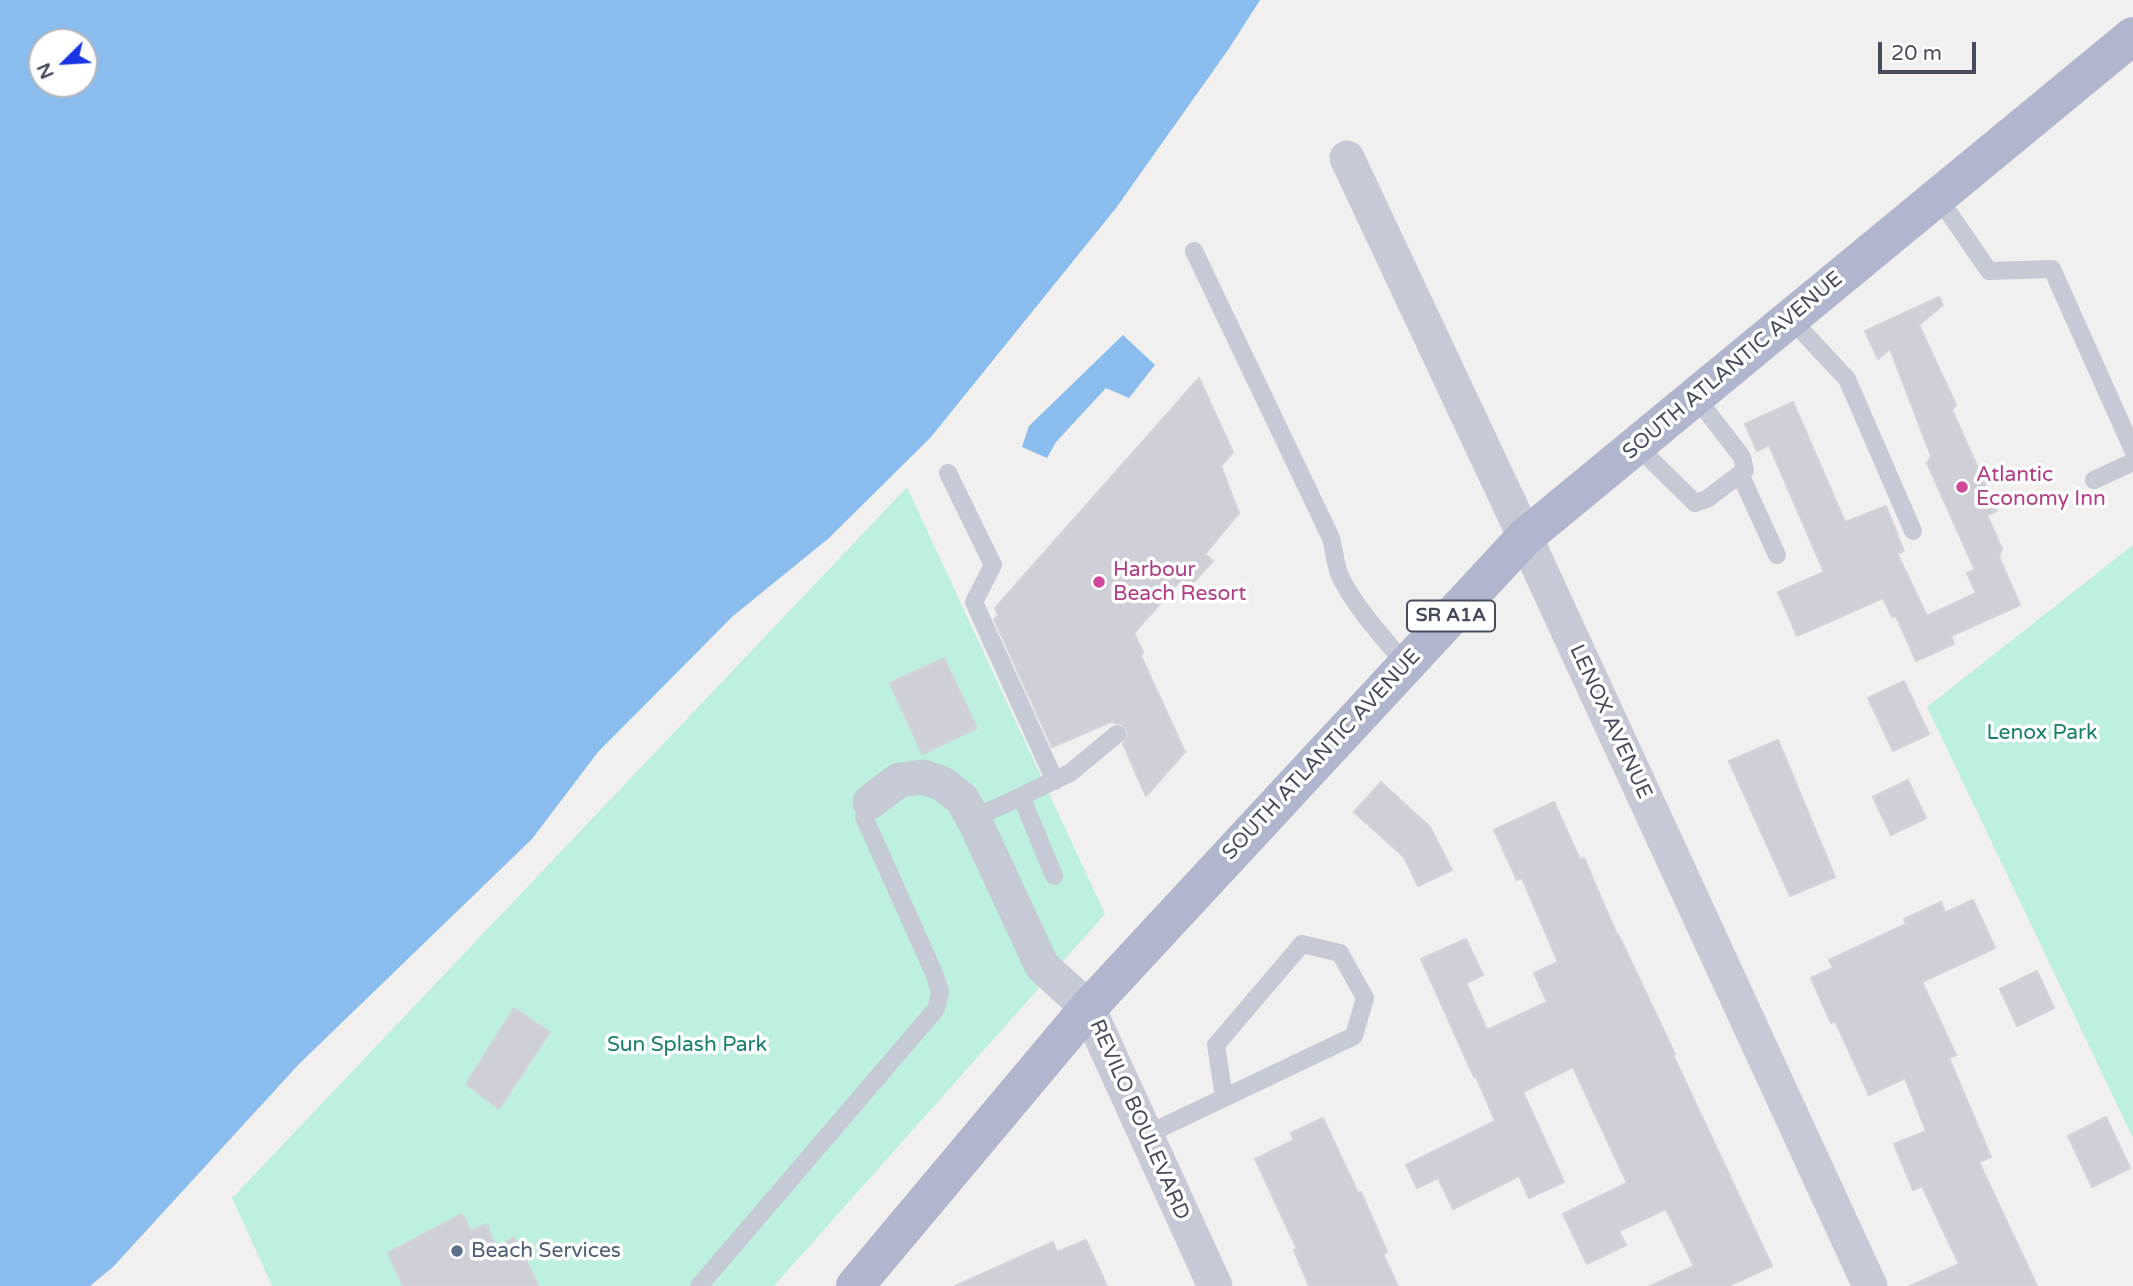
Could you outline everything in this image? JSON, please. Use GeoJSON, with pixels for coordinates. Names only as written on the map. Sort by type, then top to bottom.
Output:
{"type":"FeatureCollection","features":[{"type":"Feature","properties":{"kind":"main road","name":"SOUTH ATLANTIC AVENUE"},"geometry":{"type":"LineString","coordinates":[[867,1281],[1088,1008],[1525,537],[2133,36]]}},
{"type":"Feature","properties":{"kind":"street","name":"LENOX AVENUE"},"geometry":{"type":"LineString","coordinates":[[1347,158],[1870,1286]]}},
{"type":"Feature","properties":{"kind":"street","name":"REVILO BOULEVARD"},"geometry":{"type":"LineString","coordinates":[[870,802],[899,780],[923,778],[943,784],[962,799],[1042,966],[1088,1008],[1215,1286]]}},
{"type":"Feature","properties":{"kind":"lane"},"geometry":{"type":"LineString","coordinates":[[1938,197],[1989,271],[2052,270],[2133,450]]}},
{"type":"Feature","properties":{"kind":"lane"},"geometry":{"type":"LineString","coordinates":[[1194,251],[1331,538],[1338,561],[1338,573],[1361,609],[1406,665]]}},
{"type":"Feature","properties":{"kind":"lane"},"geometry":{"type":"LineString","coordinates":[[1790,318],[1847,379],[1913,531]]}},
{"type":"Feature","properties":{"kind":"lane"},"geometry":{"type":"LineString","coordinates":[[1637,446],[1695,503],[1707,499],[1745,470],[1742,457],[1696,397]]}},
{"type":"Feature","properties":{"kind":"lane"},"geometry":{"type":"LineString","coordinates":[[2094,480],[2133,462]]}},
{"type":"Feature","properties":{"kind":"lane"},"geometry":{"type":"LineString","coordinates":[[948,473],[993,565],[974,602],[1055,781]]}},
{"type":"Feature","properties":{"kind":"lane"},"geometry":{"type":"LineString","coordinates":[[1740,474],[1777,555]]}},
{"type":"Feature","properties":{"kind":"lane"},"geometry":{"type":"LineString","coordinates":[[973,818],[1070,773],[1117,734]]}},
{"type":"Feature","properties":{"kind":"lane"},"geometry":{"type":"LineString","coordinates":[[1021,796],[1054,876]]}},
{"type":"Feature","properties":{"kind":"lane"},"geometry":{"type":"LineString","coordinates":[[699,1286],[936,1009],[940,992],[934,973],[864,817],[870,802]]}},
{"type":"Feature","properties":{"kind":"lane"},"geometry":{"type":"LineString","coordinates":[[1146,1135],[1224,1098],[1354,1036],[1365,998],[1340,953],[1302,944],[1216,1045],[1224,1098]]}},
{"type":"Feature","properties":{"kind":"green space","name":"Sun Splash Park"},"geometry":{"type":"Polygon","coordinates":[[[907,487],[1105,914],[774,1286],[272,1286],[232,1198],[907,487]]]}},
{"type":"Feature","properties":{"kind":"green space","name":"Lenox Park"},"geometry":{"type":"Polygon","coordinates":[[[2133,545],[2133,1138],[1927,707],[2133,545]]]}},
{"type":"Feature","properties":{"kind":"water"},"geometry":{"type":"Polygon","coordinates":[[[0,0],[1260,0],[1228,50],[1116,208],[931,437],[829,538],[733,616],[598,752],[532,839],[299,1064],[113,1267],[90,1286],[0,1286],[0,0]]]}},
{"type":"Feature","properties":{"kind":"water"},"geometry":{"type":"Polygon","coordinates":[[[1123,335],[1155,365],[1129,398],[1106,388],[1056,442],[1047,458],[1022,447],[1029,426],[1123,335]]]}},
{"type":"Feature","properties":{"kind":"building"},"geometry":{"type":"Polygon","coordinates":[[[1939,297],[1943,305],[1919,325],[1956,405],[1952,410],[1997,511],[1987,515],[2002,549],[1999,557],[2020,605],[1951,636],[1954,644],[1916,661],[1896,616],[1892,617],[1883,598],[1797,636],[1778,592],[1824,572],[1769,445],[1757,451],[1745,424],[1793,402],[1845,522],[1886,506],[1904,551],[1897,553],[1927,616],[1976,593],[1967,573],[1975,570],[1927,463],[1931,456],[1890,349],[1878,359],[1865,331],[1939,297]]]}},
{"type":"Feature","properties":{"kind":"building","name":"Harbour Beach Resort"},"geometry":{"type":"Polygon","coordinates":[[[1199,378],[1233,452],[1221,466],[1239,513],[1205,554],[1213,561],[1191,585],[1182,579],[1134,633],[1143,652],[1141,656],[1185,752],[1146,796],[1123,744],[1128,733],[1122,724],[1113,721],[1052,747],[994,619],[998,616],[995,608],[1199,378]]]}},
{"type":"Feature","properties":{"kind":"building"},"geometry":{"type":"Polygon","coordinates":[[[944,658],[977,728],[922,754],[890,683],[944,658]]]}},
{"type":"Feature","properties":{"kind":"building"},"geometry":{"type":"Polygon","coordinates":[[[1904,681],[1929,734],[1893,751],[1868,698],[1904,681]]]}},
{"type":"Feature","properties":{"kind":"building"},"geometry":{"type":"Polygon","coordinates":[[[1778,740],[1835,877],[1790,896],[1729,761],[1778,740]]]}},
{"type":"Feature","properties":{"kind":"building"},"geometry":{"type":"Polygon","coordinates":[[[1908,780],[1926,818],[1891,835],[1873,797],[1908,780]]]}},
{"type":"Feature","properties":{"kind":"building"},"geometry":{"type":"Polygon","coordinates":[[[1381,782],[1430,827],[1452,870],[1418,886],[1404,857],[1354,812],[1381,782]]]}},
{"type":"Feature","properties":{"kind":"building"},"geometry":{"type":"Polygon","coordinates":[[[1554,802],[1580,860],[1584,858],[1617,935],[1772,1266],[1729,1286],[1650,1286],[1694,1266],[1666,1209],[1619,1231],[1626,1245],[1587,1264],[1563,1214],[1627,1183],[1573,1067],[1523,1092],[1564,1182],[1529,1198],[1519,1176],[1453,1209],[1438,1178],[1417,1188],[1406,1165],[1495,1121],[1421,959],[1466,939],[1483,975],[1466,983],[1487,1030],[1547,1002],[1534,973],[1558,962],[1522,878],[1517,880],[1494,830],[1554,802]]]}},
{"type":"Feature","properties":{"kind":"building"},"geometry":{"type":"Polygon","coordinates":[[[1973,900],[1995,948],[1922,982],[1956,1055],[1949,1058],[1991,1157],[1979,1162],[2037,1286],[1910,1286],[1959,1264],[1922,1186],[1913,1190],[1894,1144],[1926,1131],[1905,1078],[1869,1095],[1835,1021],[1831,1023],[1811,978],[1833,968],[1829,960],[1906,924],[1904,919],[1941,902],[1945,913],[1973,900]]]}},
{"type":"Feature","properties":{"kind":"building"},"geometry":{"type":"Polygon","coordinates":[[[2037,971],[2054,1008],[2017,1026],[2000,989],[2037,971]]]}},
{"type":"Feature","properties":{"kind":"building"},"geometry":{"type":"Polygon","coordinates":[[[514,1008],[550,1032],[499,1109],[466,1084],[514,1008]]]}},
{"type":"Feature","properties":{"kind":"building"},"geometry":{"type":"Polygon","coordinates":[[[2106,1117],[2130,1168],[2092,1187],[2068,1136],[2106,1117]]]}},
{"type":"Feature","properties":{"kind":"building"},"geometry":{"type":"Polygon","coordinates":[[[1323,1118],[1358,1193],[1361,1192],[1387,1252],[1383,1254],[1398,1286],[1309,1286],[1294,1250],[1297,1249],[1255,1159],[1294,1140],[1291,1133],[1323,1118]]]}},
{"type":"Feature","properties":{"kind":"building","name":"Beach Services"},"geometry":{"type":"Polygon","coordinates":[[[462,1214],[471,1231],[487,1224],[496,1248],[514,1237],[539,1286],[403,1286],[388,1253],[462,1214]]]}},
{"type":"Feature","properties":{"kind":"building"},"geometry":{"type":"Polygon","coordinates":[[[1086,1240],[1107,1286],[955,1286],[1053,1242],[1057,1252],[1086,1240]]]}},
{"type":"Feature","properties":{"kind":"place","name":"Atlantic Economy Inn"},"geometry":{"type":"Point","coordinates":[1962,487]}},
{"type":"Feature","properties":{"kind":"place","name":"Harbour Beach Resort"},"geometry":{"type":"Point","coordinates":[1099,582]}},
{"type":"Feature","properties":{"kind":"place","name":"Beach Services"},"geometry":{"type":"Point","coordinates":[457,1251]}}]}
